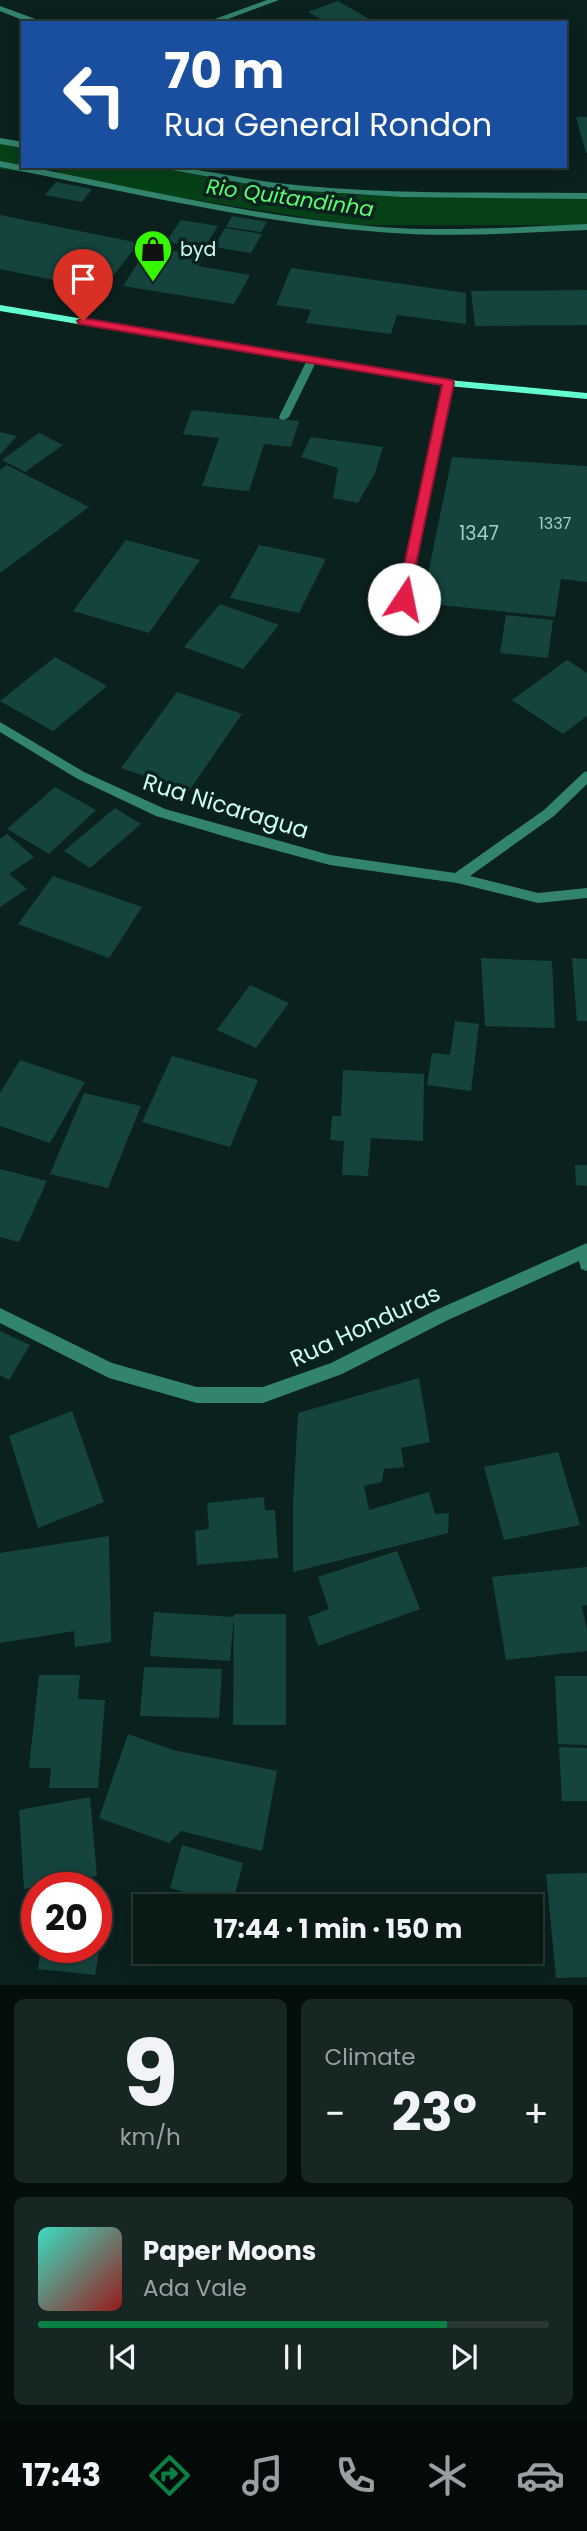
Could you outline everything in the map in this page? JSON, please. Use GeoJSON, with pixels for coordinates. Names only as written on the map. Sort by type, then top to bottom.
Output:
{"type":"FeatureCollection","features":[{"type":"Feature","properties":{"kind":"main road"},"geometry":{"type":"LineString","coordinates":[[0,308],[448,383],[587,396]]}},
{"type":"Feature","properties":{"kind":"street"},"geometry":{"type":"LineString","coordinates":[[214,21],[275,0]]}},
{"type":"Feature","properties":{"kind":"street"},"geometry":{"type":"LineString","coordinates":[[0,8],[33,21]]}},
{"type":"Feature","properties":{"kind":"street"},"geometry":{"type":"LineString","coordinates":[[0,141],[21,145]]}},
{"type":"Feature","properties":{"kind":"street"},"geometry":{"type":"LineString","coordinates":[[0,164],[21,168]]}},
{"type":"Feature","properties":{"kind":"street"},"geometry":{"type":"LineString","coordinates":[[21,168],[265,214],[354,227],[442,230],[587,227]]}},
{"type":"Feature","properties":{"kind":"street"},"geometry":{"type":"LineString","coordinates":[[166,168],[277,186],[402,194],[587,196]]}},
{"type":"Feature","properties":{"kind":"street"},"geometry":{"type":"LineString","coordinates":[[285,417],[312,360]]}},
{"type":"Feature","properties":{"kind":"street"},"geometry":{"type":"LineString","coordinates":[[404,599],[448,383]]}},
{"type":"Feature","properties":{"kind":"street","name":"Rua Nicaragua"},"geometry":{"type":"LineString","coordinates":[[0,726],[80,775],[161,813],[330,860],[457,878]]}},
{"type":"Feature","properties":{"kind":"street"},"geometry":{"type":"LineString","coordinates":[[457,878],[549,813],[587,776]]}},
{"type":"Feature","properties":{"kind":"street"},"geometry":{"type":"LineString","coordinates":[[457,878],[538,898],[587,893]]}},
{"type":"Feature","properties":{"kind":"street","name":"Rua Honduras"},"geometry":{"type":"LineString","coordinates":[[0,1315],[108,1370],[197,1395],[263,1395],[336,1369],[442,1315],[586,1255]]}},
{"type":"Feature","properties":{"kind":"building"},"geometry":{"type":"Polygon","coordinates":[[[338,1],[371,20],[324,21],[308,12],[338,1]]]}},
{"type":"Feature","properties":{"kind":"building"},"geometry":{"type":"Polygon","coordinates":[[[576,117],[587,117],[587,153],[586,153],[576,117]]]}},
{"type":"Feature","properties":{"kind":"building"},"geometry":{"type":"Polygon","coordinates":[[[56,182],[92,189],[82,202],[45,195],[56,182]]]}},
{"type":"Feature","properties":{"kind":"building"},"geometry":{"type":"Polygon","coordinates":[[[0,215],[139,243],[102,290],[0,269],[0,215]]]}},
{"type":"Feature","properties":{"kind":"building"},"geometry":{"type":"Polygon","coordinates":[[[232,216],[267,222],[261,232],[226,227],[232,216]]]}},
{"type":"Feature","properties":{"kind":"building"},"geometry":{"type":"Polygon","coordinates":[[[181,220],[218,226],[204,248],[166,242],[181,220]]]}},
{"type":"Feature","properties":{"kind":"building"},"geometry":{"type":"Polygon","coordinates":[[[225,228],[262,234],[251,253],[214,247],[225,228]]]}},
{"type":"Feature","properties":{"kind":"building"},"geometry":{"type":"Polygon","coordinates":[[[148,247],[204,256],[198,266],[250,275],[234,304],[123,286],[148,247]]]}},
{"type":"Feature","properties":{"kind":"building"},"geometry":{"type":"Polygon","coordinates":[[[291,268],[466,293],[466,324],[397,315],[391,334],[306,323],[311,310],[276,305],[291,268]]]}},
{"type":"Feature","properties":{"kind":"building"},"geometry":{"type":"Polygon","coordinates":[[[587,290],[587,325],[475,326],[471,291],[587,290]]]}},
{"type":"Feature","properties":{"kind":"building"},"geometry":{"type":"Polygon","coordinates":[[[192,410],[299,421],[291,447],[264,444],[249,491],[202,486],[219,438],[183,434],[192,410]]]}},
{"type":"Feature","properties":{"kind":"building"},"geometry":{"type":"Polygon","coordinates":[[[0,432],[17,436],[0,455],[0,432]]]}},
{"type":"Feature","properties":{"kind":"building"},"geometry":{"type":"Polygon","coordinates":[[[39,433],[63,445],[25,472],[2,460],[39,433]]]}},
{"type":"Feature","properties":{"kind":"building"},"geometry":{"type":"Polygon","coordinates":[[[311,437],[383,447],[375,473],[358,503],[333,498],[338,468],[301,457],[311,437]]]}},
{"type":"Feature","properties":{"kind":"building"},"geometry":{"type":"Polygon","coordinates":[[[452,457],[587,466],[587,582],[561,579],[555,617],[422,603],[452,457]]]}},
{"type":"Feature","properties":{"kind":"building"},"geometry":{"type":"Polygon","coordinates":[[[7,465],[89,507],[0,573],[0,470],[7,465]]]}},
{"type":"Feature","properties":{"kind":"building"},"geometry":{"type":"Polygon","coordinates":[[[126,540],[200,560],[149,633],[73,611],[126,540]]]}},
{"type":"Feature","properties":{"kind":"building"},"geometry":{"type":"Polygon","coordinates":[[[259,545],[326,559],[299,613],[230,598],[259,545]]]}},
{"type":"Feature","properties":{"kind":"building"},"geometry":{"type":"Polygon","coordinates":[[[220,604],[279,625],[243,669],[184,647],[220,604]]]}},
{"type":"Feature","properties":{"kind":"building"},"geometry":{"type":"Polygon","coordinates":[[[506,615],[553,620],[548,658],[500,653],[506,615]]]}},
{"type":"Feature","properties":{"kind":"building"},"geometry":{"type":"Polygon","coordinates":[[[55,657],[107,686],[53,731],[0,701],[55,657]]]}},
{"type":"Feature","properties":{"kind":"building"},"geometry":{"type":"Polygon","coordinates":[[[567,660],[587,673],[587,716],[563,734],[512,700],[567,660]]]}},
{"type":"Feature","properties":{"kind":"building"},"geometry":{"type":"Polygon","coordinates":[[[177,692],[242,714],[189,791],[121,768],[177,692]]]}},
{"type":"Feature","properties":{"kind":"building"},"geometry":{"type":"Polygon","coordinates":[[[55,787],[96,810],[49,854],[7,829],[55,787]]]}},
{"type":"Feature","properties":{"kind":"building"},"geometry":{"type":"Polygon","coordinates":[[[115,808],[141,824],[90,868],[64,851],[115,808]]]}},
{"type":"Feature","properties":{"kind":"building"},"geometry":{"type":"Polygon","coordinates":[[[7,834],[34,857],[9,874],[27,889],[0,907],[0,839],[7,834]]]}},
{"type":"Feature","properties":{"kind":"building"},"geometry":{"type":"Polygon","coordinates":[[[53,876],[142,907],[109,958],[18,924],[53,876]]]}},
{"type":"Feature","properties":{"kind":"building"},"geometry":{"type":"Polygon","coordinates":[[[481,958],[552,961],[555,1028],[485,1026],[481,958]]]}},
{"type":"Feature","properties":{"kind":"building"},"geometry":{"type":"Polygon","coordinates":[[[572,958],[587,959],[587,1021],[577,1021],[572,958]]]}},
{"type":"Feature","properties":{"kind":"building"},"geometry":{"type":"Polygon","coordinates":[[[250,985],[289,1003],[256,1048],[217,1030],[250,985]]]}},
{"type":"Feature","properties":{"kind":"building"},"geometry":{"type":"Polygon","coordinates":[[[455,1021],[479,1024],[471,1091],[427,1085],[432,1053],[450,1055],[455,1021]]]}},
{"type":"Feature","properties":{"kind":"building"},"geometry":{"type":"Polygon","coordinates":[[[172,1056],[258,1080],[230,1147],[142,1122],[172,1056]]]}},
{"type":"Feature","properties":{"kind":"building"},"geometry":{"type":"Polygon","coordinates":[[[20,1060],[85,1082],[50,1143],[0,1126],[0,1093],[20,1060]]]}},
{"type":"Feature","properties":{"kind":"building"},"geometry":{"type":"Polygon","coordinates":[[[343,1070],[424,1074],[423,1141],[371,1138],[368,1176],[342,1175],[344,1141],[330,1140],[332,1116],[341,1116],[343,1070]]]}},
{"type":"Feature","properties":{"kind":"building"},"geometry":{"type":"Polygon","coordinates":[[[84,1093],[141,1106],[108,1188],[50,1174],[84,1093]]]}},
{"type":"Feature","properties":{"kind":"building"},"geometry":{"type":"Polygon","coordinates":[[[575,1165],[587,1165],[587,1186],[576,1185],[575,1165]]]}},
{"type":"Feature","properties":{"kind":"building"},"geometry":{"type":"Polygon","coordinates":[[[0,1169],[47,1181],[19,1242],[0,1237],[0,1169]]]}},
{"type":"Feature","properties":{"kind":"building"},"geometry":{"type":"Polygon","coordinates":[[[0,1331],[30,1345],[9,1380],[0,1375],[0,1331]]]}},
{"type":"Feature","properties":{"kind":"building"},"geometry":{"type":"Polygon","coordinates":[[[419,1378],[430,1442],[401,1448],[404,1467],[384,1469],[382,1482],[364,1486],[369,1510],[429,1492],[435,1514],[449,1513],[448,1533],[293,1572],[293,1504],[298,1413],[419,1378]]]}},
{"type":"Feature","properties":{"kind":"building"},"geometry":{"type":"Polygon","coordinates":[[[72,1411],[104,1502],[38,1528],[9,1436],[72,1411]]]}},
{"type":"Feature","properties":{"kind":"building"},"geometry":{"type":"Polygon","coordinates":[[[558,1452],[580,1525],[504,1540],[484,1467],[558,1452]]]}},
{"type":"Feature","properties":{"kind":"building"},"geometry":{"type":"Polygon","coordinates":[[[264,1497],[265,1510],[275,1510],[278,1558],[197,1565],[195,1531],[209,1529],[207,1503],[264,1497]]]}},
{"type":"Feature","properties":{"kind":"building"},"geometry":{"type":"Polygon","coordinates":[[[109,1536],[111,1642],[75,1647],[74,1631],[0,1643],[0,1553],[109,1536]]]}},
{"type":"Feature","properties":{"kind":"building"},"geometry":{"type":"Polygon","coordinates":[[[397,1551],[420,1609],[318,1646],[308,1617],[329,1609],[318,1577],[397,1551]]]}},
{"type":"Feature","properties":{"kind":"building"},"geometry":{"type":"Polygon","coordinates":[[[587,1567],[587,1605],[582,1606],[587,1631],[587,1651],[506,1660],[492,1577],[587,1567]]]}},
{"type":"Feature","properties":{"kind":"building"},"geometry":{"type":"Polygon","coordinates":[[[154,1612],[234,1617],[230,1661],[150,1656],[154,1612]]]}},
{"type":"Feature","properties":{"kind":"building"},"geometry":{"type":"Polygon","coordinates":[[[234,1614],[286,1614],[286,1725],[233,1725],[234,1614]]]}},
{"type":"Feature","properties":{"kind":"building"},"geometry":{"type":"Polygon","coordinates":[[[144,1667],[222,1669],[219,1718],[140,1716],[144,1667]]]}},
{"type":"Feature","properties":{"kind":"building"},"geometry":{"type":"Polygon","coordinates":[[[39,1675],[80,1675],[78,1699],[105,1700],[98,1788],[49,1788],[51,1768],[29,1768],[39,1675]]]}},
{"type":"Feature","properties":{"kind":"building"},"geometry":{"type":"Polygon","coordinates":[[[555,1676],[587,1676],[587,1745],[558,1744],[555,1676]]]}},
{"type":"Feature","properties":{"kind":"building"},"geometry":{"type":"Polygon","coordinates":[[[128,1734],[173,1750],[277,1771],[262,1851],[181,1831],[169,1843],[99,1818],[128,1734]]]}},
{"type":"Feature","properties":{"kind":"building"},"geometry":{"type":"Polygon","coordinates":[[[559,1747],[587,1748],[587,1801],[562,1801],[559,1747]]]}},
{"type":"Feature","properties":{"kind":"building"},"geometry":{"type":"Polygon","coordinates":[[[90,1797],[97,1872],[23,1872],[19,1810],[90,1797]]]}},
{"type":"Feature","properties":{"kind":"building"},"geometry":{"type":"Polygon","coordinates":[[[182,1845],[243,1863],[235,1894],[191,1894],[170,1888],[182,1845]]]}},
{"type":"Feature","properties":{"kind":"building"},"geometry":{"type":"Polygon","coordinates":[[[587,1873],[587,1977],[556,1978],[546,1874],[587,1873]]]}},
{"type":"Feature","properties":{"kind":"building"},"geometry":{"type":"Polygon","coordinates":[[[39,1963],[97,1963],[95,1975],[38,1969],[39,1963]]]}},
{"type":"Feature","properties":{"kind":"waterway","name":"Rio Quitandinha"},"geometry":{"type":"LineString","coordinates":[[0,154],[21,157]]}},
{"type":"Feature","properties":{"kind":"waterway","name":"Rio Quitandinha"},"geometry":{"type":"LineString","coordinates":[[90,168],[351,210],[587,210]]}},
{"type":"Feature","properties":{"kind":"place","name":"byd"},"geometry":{"type":"Point","coordinates":[153,283]}},
{"type":"Feature","properties":{"kind":"route"},"geometry":{"type":"LineString","coordinates":[[83,321],[448,383],[404,599]]}}]}
